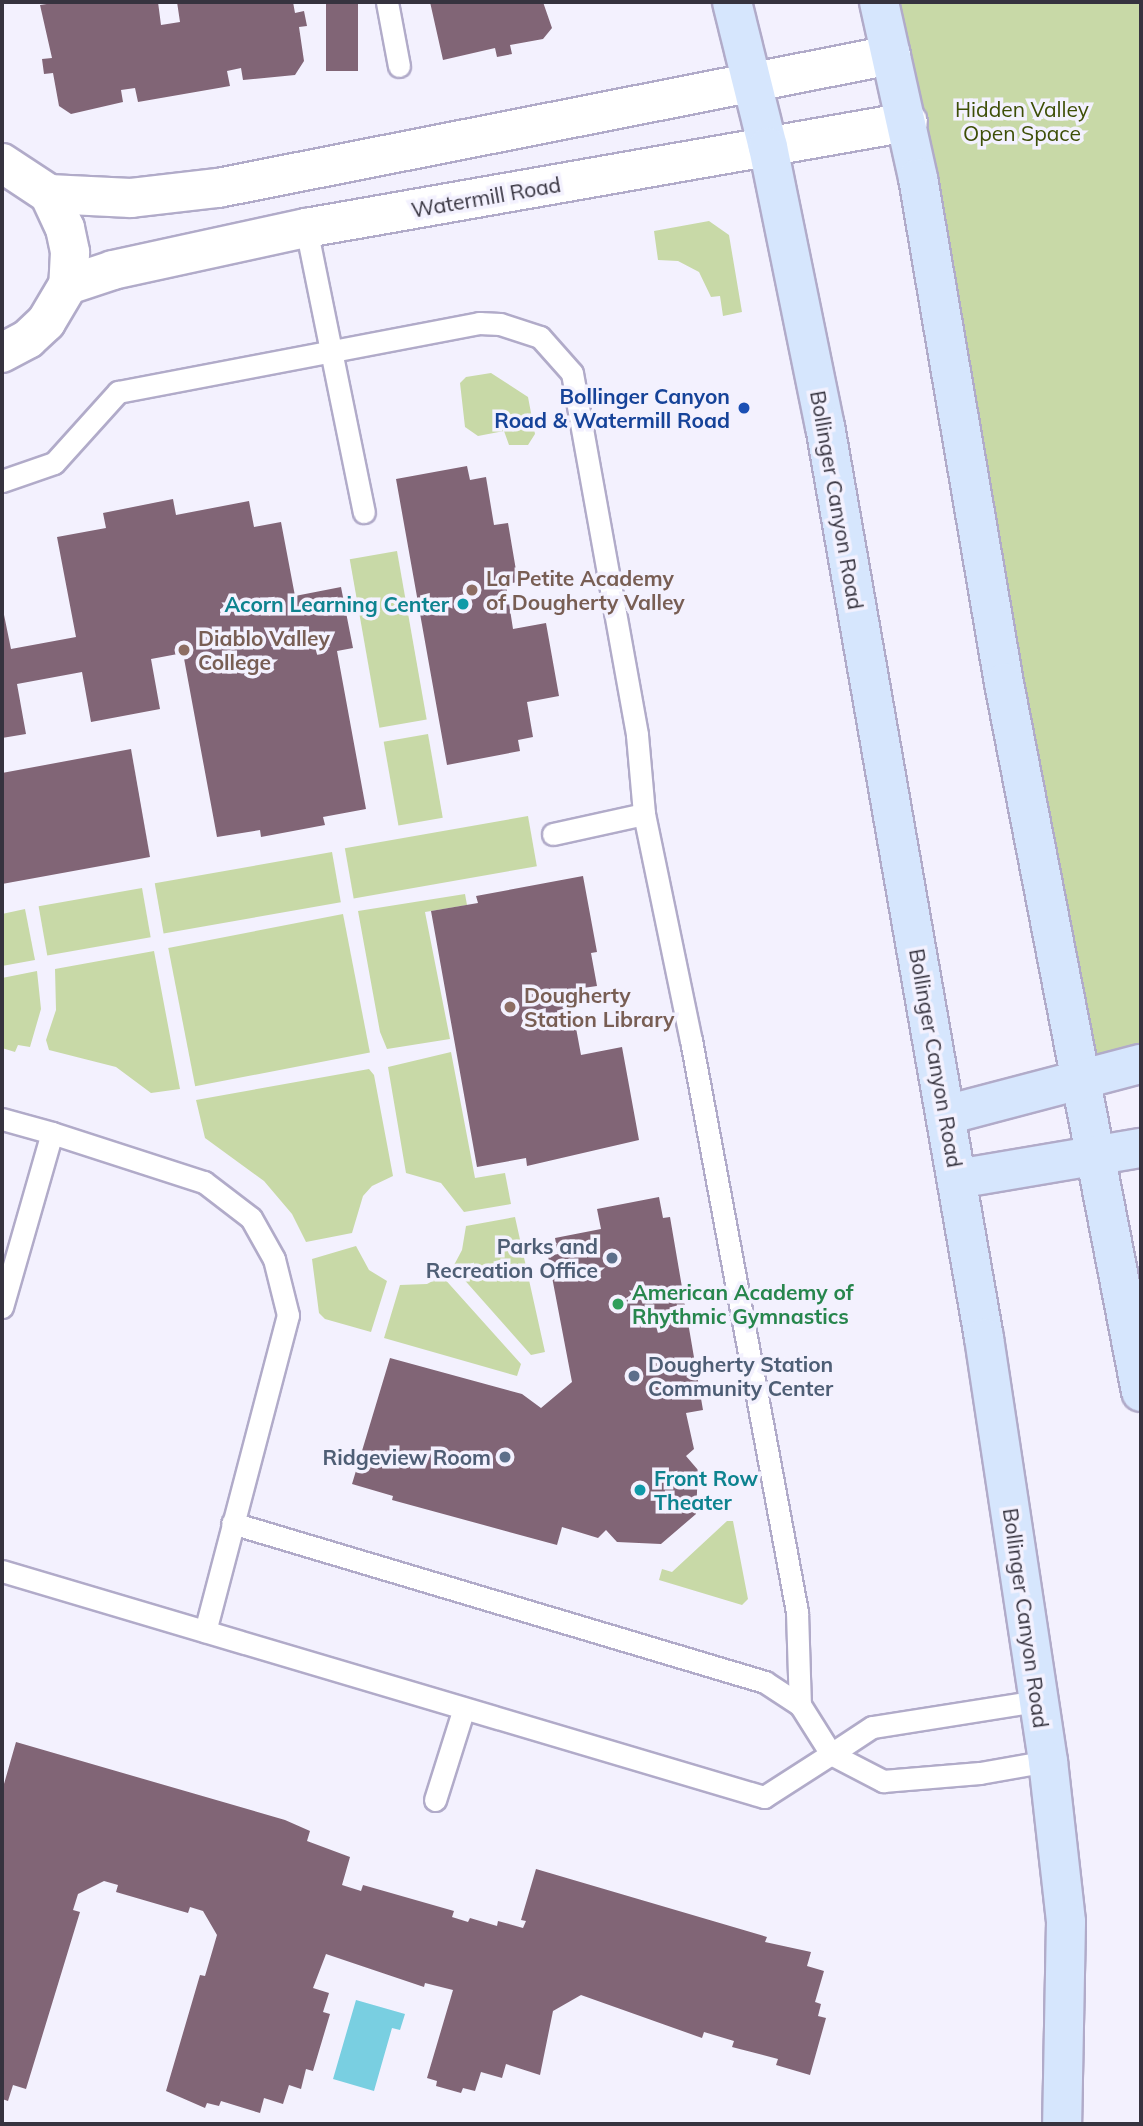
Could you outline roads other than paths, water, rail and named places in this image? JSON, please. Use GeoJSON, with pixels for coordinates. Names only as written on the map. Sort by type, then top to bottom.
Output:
{"type":"FeatureCollection","features":[{"type":"Feature","properties":{"kind":"main road","name":"Bollinger Canyon Road"},"geometry":{"type":"LineString","coordinates":[[732,2],[749,82],[768,147],[825,426],[957,1179],[1048,1761],[1066,1922],[1062,2124]]}},
{"type":"Feature","properties":{"kind":"main road"},"geometry":{"type":"LineString","coordinates":[[879,2],[908,122],[1079,1079],[1097,1157],[1141,1392]]}},
{"type":"Feature","properties":{"kind":"main road"},"geometry":{"type":"LineString","coordinates":[[946,1115],[1141,1064]]}},
{"type":"Feature","properties":{"kind":"main road"},"geometry":{"type":"LineString","coordinates":[[957,1179],[1141,1148]]}},
{"type":"Feature","properties":{"kind":"street"},"geometry":{"type":"LineString","coordinates":[[2,163],[49,194],[131,198],[218,188],[891,55]]}},
{"type":"Feature","properties":{"kind":"street","name":"Watermill Road"},"geometry":{"type":"LineString","coordinates":[[68,285],[113,270],[306,228],[908,122]]}},
{"type":"Feature","properties":{"kind":"street"},"geometry":{"type":"LineString","coordinates":[[2,353],[28,339],[47,322],[68,285],[65,228],[49,194]]}},
{"type":"Feature","properties":{"kind":"lane"},"geometry":{"type":"LineString","coordinates":[[387,2],[399,66]]}},
{"type":"Feature","properties":{"kind":"lane"},"geometry":{"type":"LineString","coordinates":[[306,228],[334,350],[364,512]]}},
{"type":"Feature","properties":{"kind":"lane"},"geometry":{"type":"LineString","coordinates":[[2,481],[54,463],[118,391],[334,350],[490,323],[540,337],[572,373],[630,696],[644,814],[691,1040],[797,1612],[800,1705]]}},
{"type":"Feature","properties":{"kind":"lane"},"geometry":{"type":"LineString","coordinates":[[553,834],[644,814]]}},
{"type":"Feature","properties":{"kind":"lane"},"geometry":{"type":"LineString","coordinates":[[2,1119],[204,1182],[251,1218],[274,1259],[288,1315],[205,1631]]}},
{"type":"Feature","properties":{"kind":"lane"},"geometry":{"type":"LineString","coordinates":[[2,1307],[52,1133]]}},
{"type":"Feature","properties":{"kind":"lane"},"geometry":{"type":"LineString","coordinates":[[232,1523],[765,1682],[800,1705],[831,1755],[883,1781],[979,1773],[1048,1761]]}},
{"type":"Feature","properties":{"kind":"lane"},"geometry":{"type":"LineString","coordinates":[[2,1571],[764,1797],[872,1727],[1037,1701]]}},
{"type":"Feature","properties":{"kind":"lane"},"geometry":{"type":"LineString","coordinates":[[435,1800],[464,1708]]}},
{"type":"Feature","properties":{"kind":"water"},"geometry":{"type":"Polygon","coordinates":[[[356,2000],[405,2014],[400,2030],[392,2028],[374,2091],[333,2079],[356,2000]]]}},
{"type":"Feature","properties":{"kind":"place","name":"Bollinger Canyon Road & Watermill Road"},"geometry":{"type":"Point","coordinates":[744,408]}},
{"type":"Feature","properties":{"kind":"place","name":"La Petite Academy of Dougherty Valley"},"geometry":{"type":"Point","coordinates":[472,590]}},
{"type":"Feature","properties":{"kind":"place","name":"Acorn Learning Center"},"geometry":{"type":"Point","coordinates":[463,604]}},
{"type":"Feature","properties":{"kind":"place","name":"Diablo Valley College"},"geometry":{"type":"Point","coordinates":[184,650]}},
{"type":"Feature","properties":{"kind":"place","name":"Dougherty Station Library"},"geometry":{"type":"Point","coordinates":[510,1007]}},
{"type":"Feature","properties":{"kind":"place","name":"Parks and Recreation Office"},"geometry":{"type":"Point","coordinates":[612,1258]}},
{"type":"Feature","properties":{"kind":"place","name":"American Academy of Rhythmic Gymnastics"},"geometry":{"type":"Point","coordinates":[618,1304]}},
{"type":"Feature","properties":{"kind":"place","name":"Dougherty Station Community Center"},"geometry":{"type":"Point","coordinates":[634,1376]}},
{"type":"Feature","properties":{"kind":"place","name":"Ridgeview Room"},"geometry":{"type":"Point","coordinates":[505,1457]}},
{"type":"Feature","properties":{"kind":"place","name":"Front Row Theater"},"geometry":{"type":"Point","coordinates":[640,1490]}},
{"type":"Feature","properties":{"kind":"park label","name":"Hidden Valley Open Space"},"geometry":{"type":"Point","coordinates":[1022,121]}}]}
